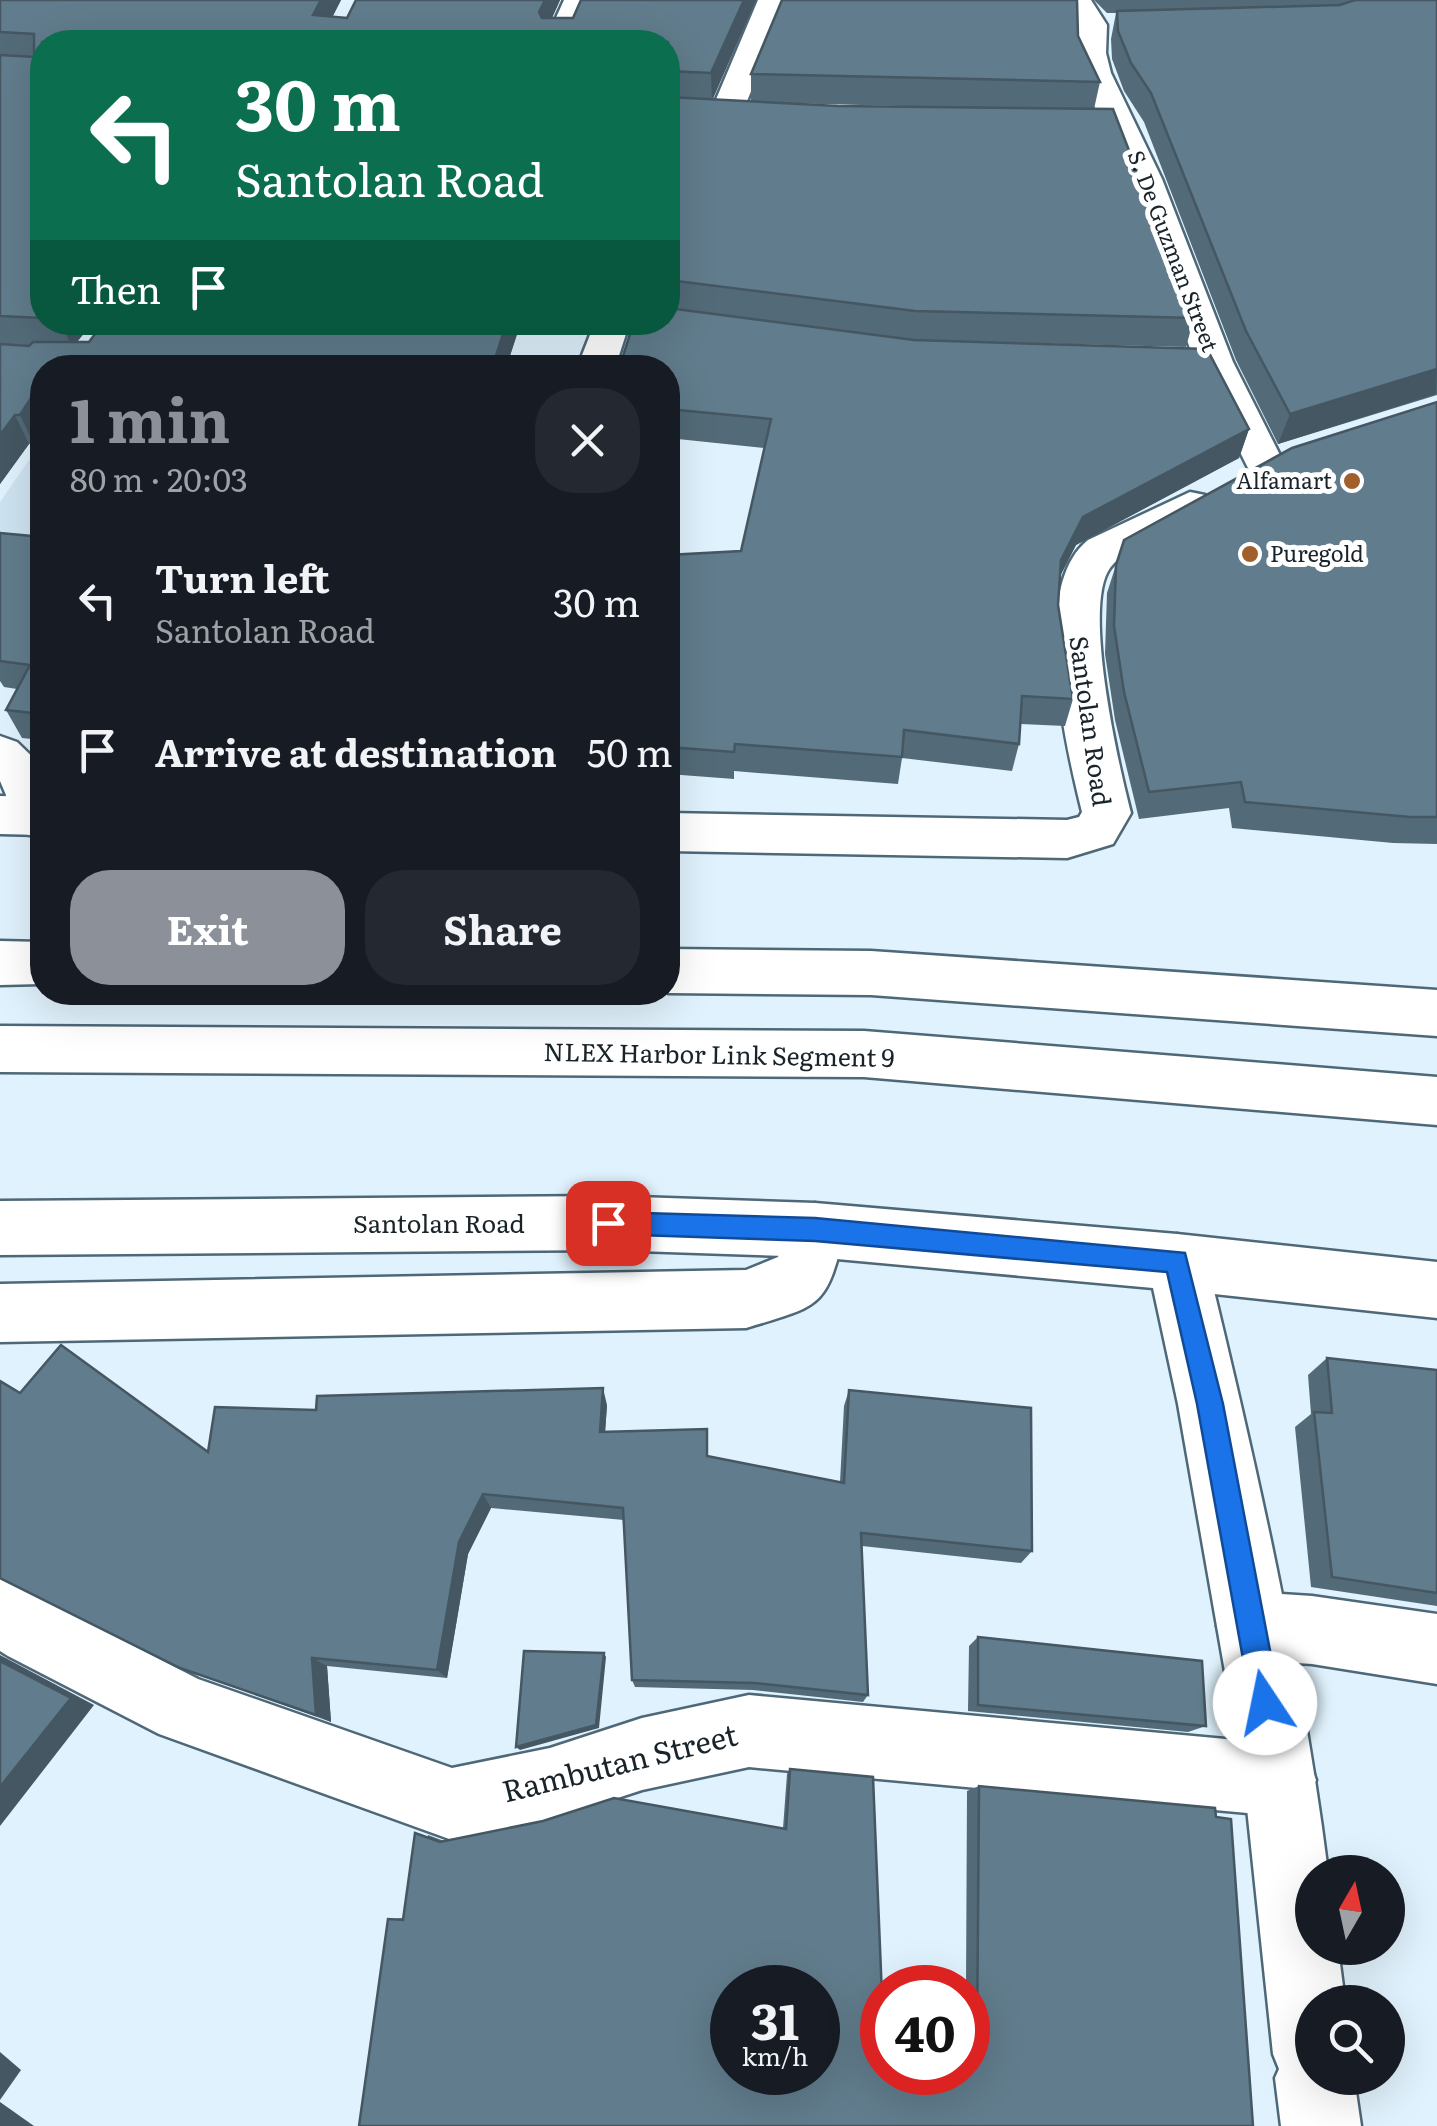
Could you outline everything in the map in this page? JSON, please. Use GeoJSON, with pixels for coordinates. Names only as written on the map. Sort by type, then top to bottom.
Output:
{"type":"FeatureCollection","features":[{"type":"Feature","properties":{"kind":"main road"},"geometry":{"type":"LineString","coordinates":[[565,30],[579,0]]}},
{"type":"Feature","properties":{"kind":"main road"},"geometry":{"type":"LineString","coordinates":[[725,116],[773,0]]}},
{"type":"Feature","properties":{"kind":"main road"},"geometry":{"type":"LineString","coordinates":[[1072,0],[1088,12],[1093,26],[1092,66],[1124,124]]}},
{"type":"Feature","properties":{"kind":"main road"},"geometry":{"type":"LineString","coordinates":[[1093,26],[1126,25]]}},
{"type":"Feature","properties":{"kind":"main road"},"geometry":{"type":"LineString","coordinates":[[687,114],[762,118]]}},
{"type":"Feature","properties":{"kind":"main road","name":"S. De Guzman Street"},"geometry":{"type":"LineString","coordinates":[[1086,124],[1124,124],[1197,363],[1283,459]]}},
{"type":"Feature","properties":{"kind":"main road","name":"Santolan Road"},"geometry":{"type":"LineString","coordinates":[[680,832],[1067,840],[1096,831],[1107,812],[1076,634],[1079,590],[1094,558],[1283,459]]}},
{"type":"Feature","properties":{"kind":"main road"},"geometry":{"type":"LineString","coordinates":[[0,754],[23,771],[30,783],[24,816]]}},
{"type":"Feature","properties":{"kind":"main road"},"geometry":{"type":"LineString","coordinates":[[0,963],[30,963]]}},
{"type":"Feature","properties":{"kind":"main road"},"geometry":{"type":"LineString","coordinates":[[680,970],[871,973],[1437,1013]]}},
{"type":"Feature","properties":{"kind":"main road","name":"NLEX Harbor Link Segment 9"},"geometry":{"type":"LineString","coordinates":[[0,1049],[864,1054],[1437,1100]]}},
{"type":"Feature","properties":{"kind":"main road","name":"Santolan Road"},"geometry":{"type":"LineString","coordinates":[[0,1228],[608,1223],[815,1230],[1437,1290]]}},
{"type":"Feature","properties":{"kind":"main road"},"geometry":{"type":"LineString","coordinates":[[0,1312],[746,1298],[786,1287],[804,1274],[815,1230]]}},
{"type":"Feature","properties":{"kind":"main road"},"geometry":{"type":"LineString","coordinates":[[1177,1262],[1210,1404],[1280,1780],[1304,1985]]}},
{"type":"Feature","properties":{"kind":"main road","name":"Rambutan Street"},"geometry":{"type":"LineString","coordinates":[[0,1611],[32,1632],[184,1709],[452,1804],[550,1784],[642,1754],[748,1731],[1280,1780]]}},
{"type":"Feature","properties":{"kind":"main road"},"geometry":{"type":"LineString","coordinates":[[1251,1626],[1312,1630],[1437,1649]]}},
{"type":"Feature","properties":{"kind":"main road"},"geometry":{"type":"LineString","coordinates":[[1317,2095],[1321,2126]]}},
{"type":"Feature","properties":{"kind":"shaded area"},"geometry":{"type":"Polygon","coordinates":[[[30,458],[30,553],[0,548],[0,502],[30,458]]]}},
{"type":"Feature","properties":{"kind":"building"},"geometry":{"type":"Polygon","coordinates":[[[0,0],[321,0],[313,15],[347,18],[356,0],[545,0],[539,12],[542,18],[573,18],[581,0],[744,0],[711,73],[680,72],[680,30],[0,32],[0,0]]]}},
{"type":"Feature","properties":{"kind":"building"},"geometry":{"type":"Polygon","coordinates":[[[782,0],[1077,0],[1078,36],[1100,82],[751,74],[782,0]]]}},
{"type":"Feature","properties":{"kind":"building"},"geometry":{"type":"Polygon","coordinates":[[[1355,0],[1437,0],[1437,369],[1290,414],[1246,331],[1151,93],[1131,63],[1118,31],[1117,11],[1340,5],[1355,0]]]}},
{"type":"Feature","properties":{"kind":"building"},"geometry":{"type":"Polygon","coordinates":[[[0,55],[30,57],[30,317],[0,316],[0,55]]]}},
{"type":"Feature","properties":{"kind":"building"},"geometry":{"type":"Polygon","coordinates":[[[680,98],[838,106],[1113,109],[1194,318],[915,311],[680,282],[680,98]]]}},
{"type":"Feature","properties":{"kind":"building"},"geometry":{"type":"Polygon","coordinates":[[[680,310],[914,340],[1207,349],[1249,429],[1083,517],[1061,560],[1058,605],[1073,699],[1022,696],[1019,744],[904,730],[902,757],[735,744],[734,752],[680,748],[680,554],[741,551],[771,419],[680,410],[680,355],[623,355],[630,335],[680,335],[680,310]]]}},
{"type":"Feature","properties":{"kind":"building"},"geometry":{"type":"Polygon","coordinates":[[[94,335],[503,335],[496,355],[30,355],[30,400],[0,435],[0,344],[89,342],[94,335]]]}},
{"type":"Feature","properties":{"kind":"building"},"geometry":{"type":"Polygon","coordinates":[[[1437,402],[1437,817],[1245,802],[1241,782],[1149,792],[1124,692],[1114,626],[1116,565],[1124,540],[1292,448],[1437,402]]]}},
{"type":"Feature","properties":{"kind":"building"},"geometry":{"type":"Polygon","coordinates":[[[0,533],[30,536],[30,665],[0,661],[0,533]]]}},
{"type":"Feature","properties":{"kind":"building"},"geometry":{"type":"Polygon","coordinates":[[[30,665],[30,713],[6,710],[30,665]]]}},
{"type":"Feature","properties":{"kind":"building"},"geometry":{"type":"Polygon","coordinates":[[[61,1345],[208,1452],[215,1407],[316,1410],[317,1396],[603,1388],[600,1432],[707,1429],[707,1456],[844,1483],[849,1390],[1031,1408],[1032,1551],[861,1533],[868,1695],[754,1683],[632,1680],[623,1508],[483,1494],[459,1542],[437,1670],[312,1658],[316,1715],[180,1668],[0,1578],[0,1381],[20,1393],[61,1345]]]}},
{"type":"Feature","properties":{"kind":"building"},"geometry":{"type":"Polygon","coordinates":[[[1327,1358],[1437,1370],[1437,1593],[1332,1577],[1314,1412],[1332,1413],[1327,1358]]]}},
{"type":"Feature","properties":{"kind":"building"},"geometry":{"type":"Polygon","coordinates":[[[978,1637],[1202,1661],[1206,1726],[978,1705],[978,1637]]]}},
{"type":"Feature","properties":{"kind":"building"},"geometry":{"type":"Polygon","coordinates":[[[524,1651],[604,1653],[596,1725],[516,1747],[524,1651]]]}},
{"type":"Feature","properties":{"kind":"building"},"geometry":{"type":"Polygon","coordinates":[[[0,1661],[71,1698],[0,1787],[0,1661]]]}},
{"type":"Feature","properties":{"kind":"building"},"geometry":{"type":"Polygon","coordinates":[[[790,1769],[873,1777],[881,1965],[860,1965],[860,2095],[990,2095],[990,1965],[978,1965],[979,1786],[1215,1808],[1216,1817],[1231,1819],[1253,2126],[359,2126],[388,1919],[403,1920],[415,1833],[440,1842],[543,1821],[614,1798],[786,1829],[790,1769]]]}},
{"type":"Feature","properties":{"kind":"place","name":"Alfamart"},"geometry":{"type":"Point","coordinates":[1352,481]}},
{"type":"Feature","properties":{"kind":"place","name":"Puregold"},"geometry":{"type":"Point","coordinates":[1250,554]}},
{"type":"Feature","properties":{"kind":"route"},"geometry":{"type":"LineString","coordinates":[[608,1223],[815,1230],[1177,1262],[1210,1404],[1265,1703]]}}]}
